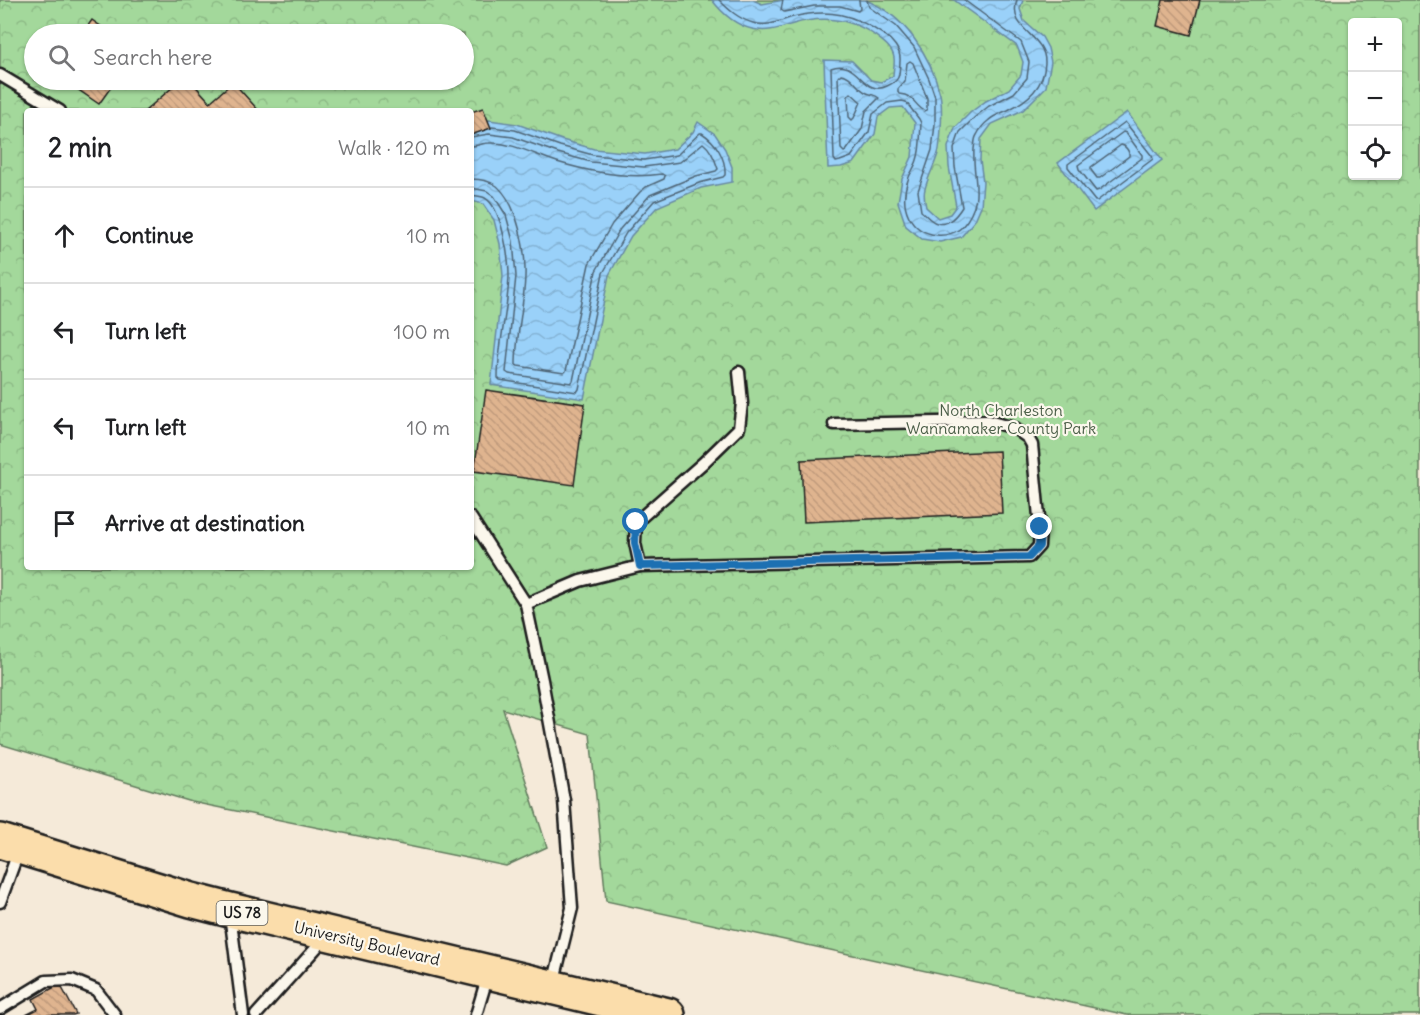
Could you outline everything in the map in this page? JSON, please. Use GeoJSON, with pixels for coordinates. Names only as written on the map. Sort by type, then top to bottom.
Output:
{"type":"FeatureCollection","features":[{"type":"Feature","properties":{"kind":"main road","name":"University Boulevard"},"geometry":{"type":"LineString","coordinates":[[10,844],[190,900],[668,1015]]}},
{"type":"Feature","properties":{"kind":"lane"},"geometry":{"type":"LineString","coordinates":[[0,75],[24,89]]}},
{"type":"Feature","properties":{"kind":"lane"},"geometry":{"type":"LineString","coordinates":[[25,90],[55,108]]}},
{"type":"Feature","properties":{"kind":"lane"},"geometry":{"type":"LineString","coordinates":[[640,566],[635,543],[636,522],[739,428],[742,404],[739,372]]}},
{"type":"Feature","properties":{"kind":"lane"},"geometry":{"type":"LineString","coordinates":[[526,604],[580,581],[640,566],[1029,557],[1039,546],[1040,527],[1032,445],[1028,438],[1014,428],[988,421],[834,424]]}},
{"type":"Feature","properties":{"kind":"lane"},"geometry":{"type":"LineString","coordinates":[[474,523],[526,604],[564,800],[572,908],[552,987]]}},
{"type":"Feature","properties":{"kind":"lane"},"geometry":{"type":"LineString","coordinates":[[0,902],[10,844]]}},
{"type":"Feature","properties":{"kind":"lane"},"geometry":{"type":"LineString","coordinates":[[230,910],[243,1015]]}},
{"type":"Feature","properties":{"kind":"lane"},"geometry":{"type":"LineString","coordinates":[[256,1015],[328,934]]}},
{"type":"Feature","properties":{"kind":"lane"},"geometry":{"type":"LineString","coordinates":[[476,1015],[488,972]]}},
{"type":"Feature","properties":{"kind":"lane"},"geometry":{"type":"LineString","coordinates":[[0,1010],[46,981],[72,980],[96,990],[115,1015]]}},
{"type":"Feature","properties":{"kind":"green space","name":"North Charleston Wannamaker County Park"},"geometry":{"type":"Polygon","coordinates":[[[0,0],[1420,0],[1420,1015],[1127,1015],[606,901],[590,734],[503,709],[547,847],[506,866],[192,802],[0,744],[0,0]]]}},
{"type":"Feature","properties":{"kind":"water"},"geometry":{"type":"Polygon","coordinates":[[[712,0],[753,0],[762,4],[784,0],[865,0],[892,15],[923,51],[940,94],[942,114],[939,150],[924,194],[926,207],[938,218],[950,214],[956,206],[948,147],[955,128],[986,101],[1009,89],[1021,75],[1023,62],[1017,46],[954,0],[1023,0],[1020,9],[1024,21],[1042,37],[1048,48],[1051,62],[1046,87],[1023,110],[992,124],[981,139],[980,160],[983,182],[981,206],[975,220],[961,237],[940,242],[922,239],[906,226],[898,202],[902,179],[912,157],[915,123],[903,107],[890,108],[878,117],[875,134],[854,163],[828,168],[824,60],[852,61],[871,80],[881,82],[893,76],[894,58],[889,48],[864,29],[834,20],[803,21],[768,30],[752,29],[729,18],[712,0]]]}},
{"type":"Feature","properties":{"kind":"water"},"geometry":{"type":"Polygon","coordinates":[[[1127,112],[1162,160],[1094,211],[1058,163],[1127,112]]]}},
{"type":"Feature","properties":{"kind":"water"},"geometry":{"type":"Polygon","coordinates":[[[489,120],[517,124],[594,149],[645,154],[675,149],[693,132],[698,122],[715,134],[725,149],[732,167],[732,182],[701,188],[657,207],[631,236],[609,275],[584,399],[491,385],[503,276],[500,244],[494,220],[483,204],[474,202],[474,123],[489,120]]]}},
{"type":"Feature","properties":{"kind":"building"},"geometry":{"type":"Polygon","coordinates":[[[1163,0],[1200,0],[1191,35],[1157,26],[1163,0]]]}},
{"type":"Feature","properties":{"kind":"building"},"geometry":{"type":"Polygon","coordinates":[[[79,90],[109,90],[99,104],[79,90]]]}},
{"type":"Feature","properties":{"kind":"building"},"geometry":{"type":"Polygon","coordinates":[[[169,90],[199,90],[210,102],[224,90],[240,90],[256,108],[148,108],[169,90]]]}},
{"type":"Feature","properties":{"kind":"building"},"geometry":{"type":"Polygon","coordinates":[[[483,108],[491,128],[474,134],[474,111],[483,108]]]}},
{"type":"Feature","properties":{"kind":"building"},"geometry":{"type":"Polygon","coordinates":[[[486,390],[585,404],[574,485],[474,471],[486,390]]]}},
{"type":"Feature","properties":{"kind":"building"},"geometry":{"type":"Polygon","coordinates":[[[999,451],[1002,513],[804,522],[801,460],[999,451]]]}},
{"type":"Feature","properties":{"kind":"building"},"geometry":{"type":"Polygon","coordinates":[[[60,984],[76,1014],[26,1015],[38,1009],[33,999],[60,984]]]}},
{"type":"Feature","properties":{"kind":"route"},"geometry":{"type":"LineString","coordinates":[[636,522],[635,543],[640,566],[1029,557],[1039,546],[1040,527]]}}]}
